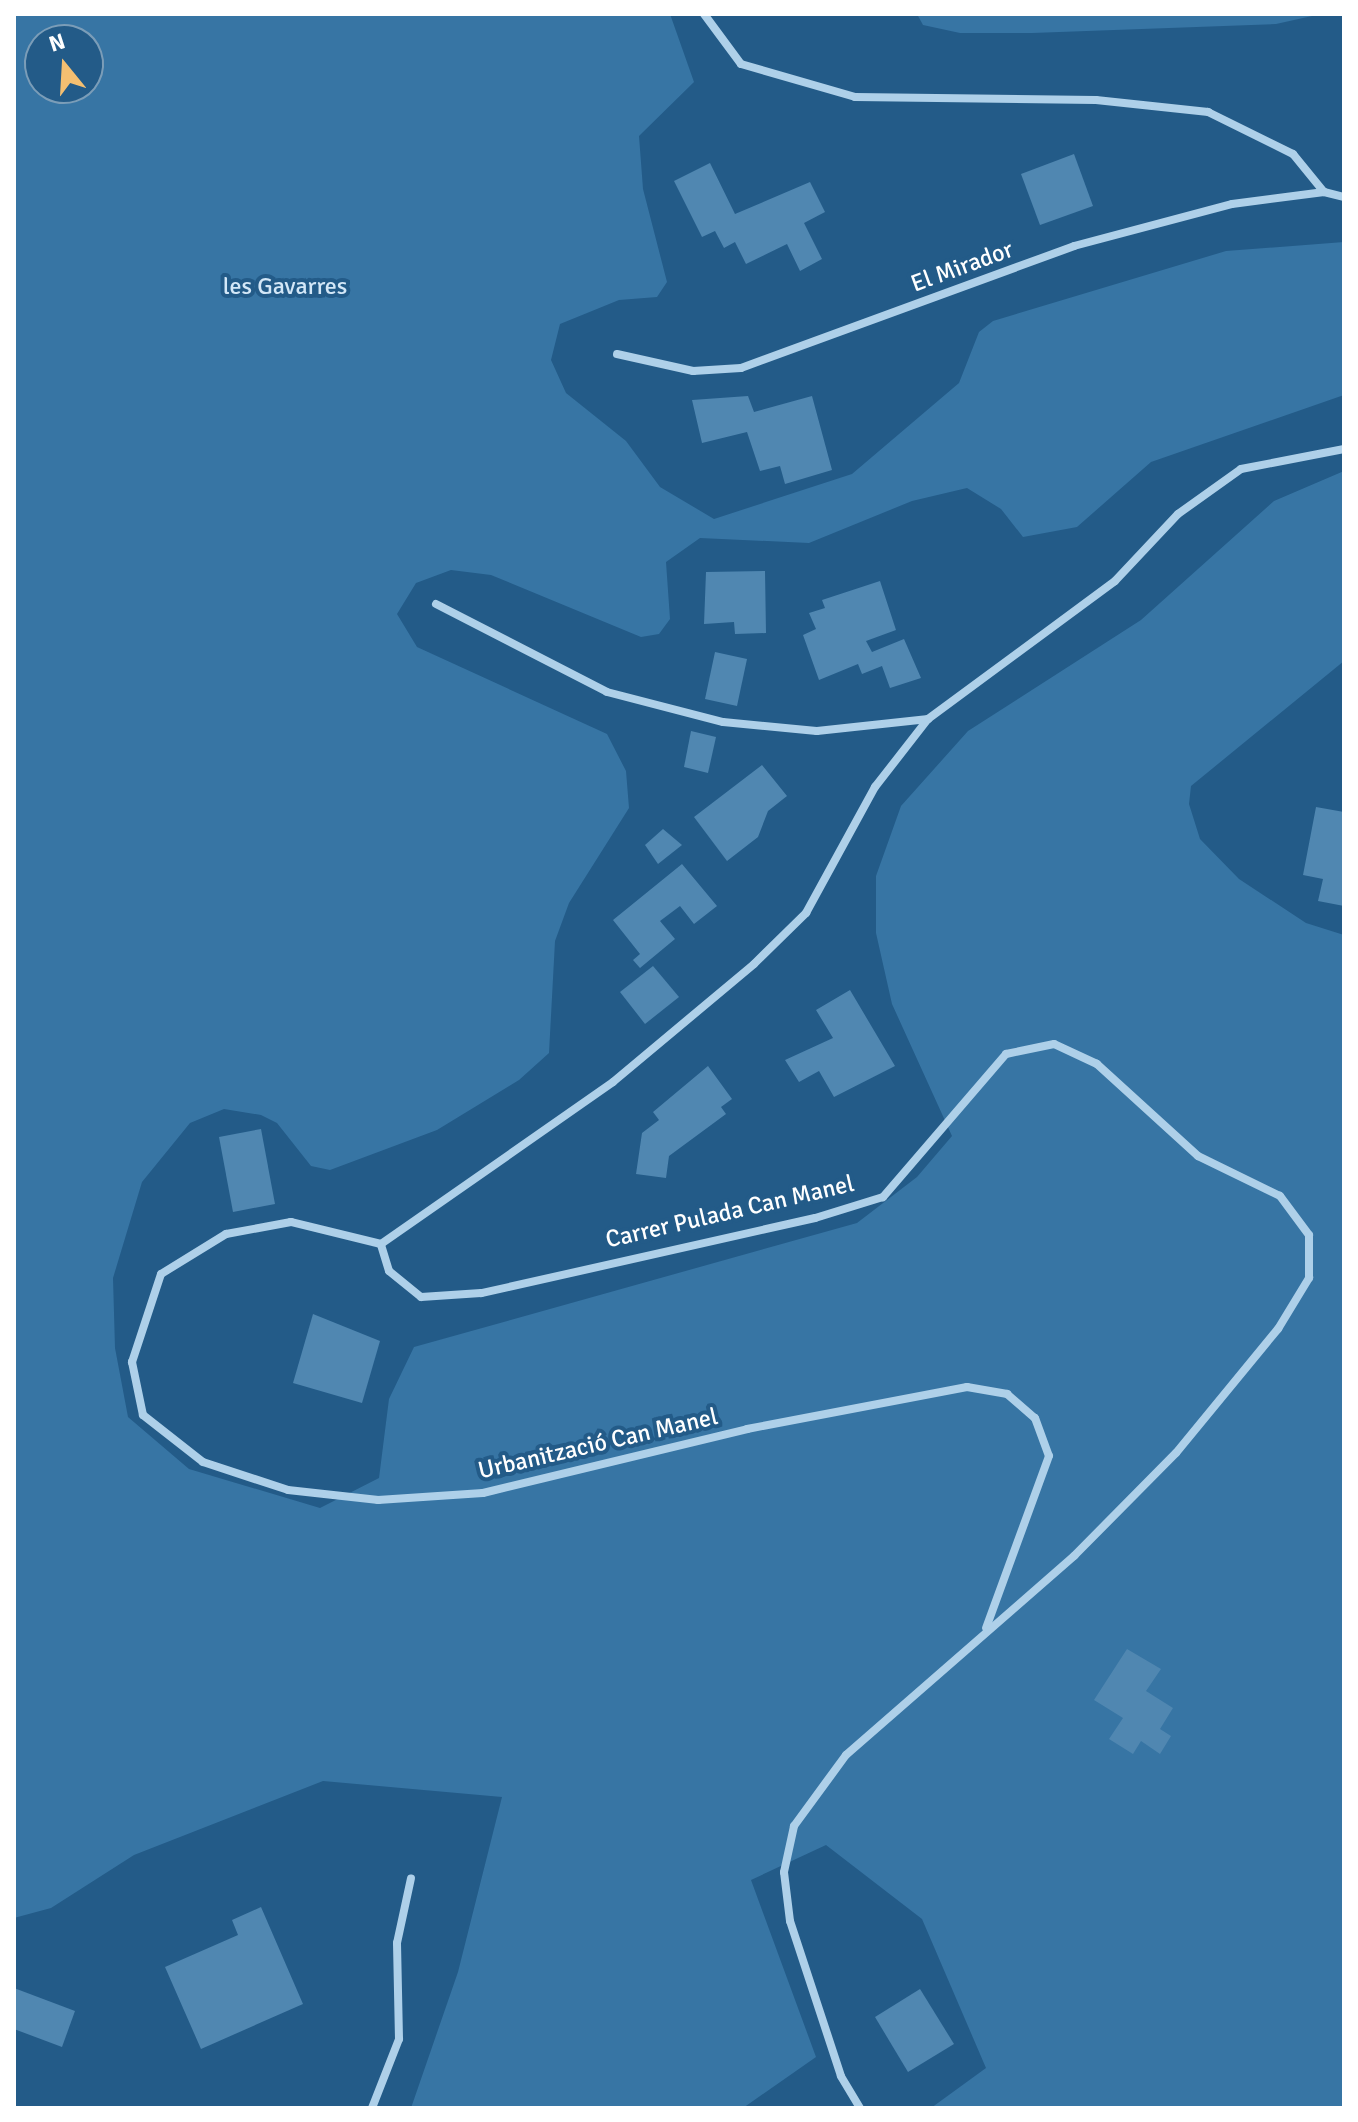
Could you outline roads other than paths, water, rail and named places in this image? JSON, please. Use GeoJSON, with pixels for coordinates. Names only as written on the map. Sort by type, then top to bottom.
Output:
{"type":"FeatureCollection","features":[{"type":"Feature","properties":{"kind":"street"},"geometry":{"type":"LineString","coordinates":[[704,14],[741,64],[855,97],[1096,100],[1208,112],[1293,154],[1324,192]]}},
{"type":"Feature","properties":{"kind":"street","name":"El Mirador"},"geometry":{"type":"LineString","coordinates":[[617,354],[693,371],[741,368],[1074,246],[1232,204],[1324,192],[1344,197]]}},
{"type":"Feature","properties":{"kind":"street"},"geometry":{"type":"LineString","coordinates":[[381,1244],[613,1082],[754,964],[806,913],[875,787],[928,719],[1115,581],[1178,514],[1241,469],[1344,449]]}},
{"type":"Feature","properties":{"kind":"street"},"geometry":{"type":"LineString","coordinates":[[436,604],[607,692],[723,722],[817,731],[928,719]]}},
{"type":"Feature","properties":{"kind":"street","name":"Carrer Pulada Can Manel"},"geometry":{"type":"LineString","coordinates":[[381,1244],[389,1271],[421,1297],[481,1293],[815,1218],[883,1197],[1006,1054],[1054,1044],[1097,1064],[1198,1156],[1280,1196],[1309,1235],[1309,1278],[1278,1329],[1176,1453],[1074,1556],[986,1629],[846,1755],[794,1826],[784,1872],[790,1921],[841,2076],[860,2108]]}},
{"type":"Feature","properties":{"kind":"street","name":"Urbanització Can Manel"},"geometry":{"type":"LineString","coordinates":[[381,1244],[291,1222],[226,1234],[161,1274],[132,1362],[143,1415],[203,1462],[288,1490],[378,1500],[483,1493],[747,1429],[967,1387],[1007,1394],[1035,1418],[1049,1456],[986,1629]]}},
{"type":"Feature","properties":{"kind":"street"},"geometry":{"type":"LineString","coordinates":[[372,2108],[399,2039],[397,1943],[411,1878]]}},
{"type":"Feature","properties":{"kind":"park label","name":"les Gavarres"},"geometry":{"type":"Point","coordinates":[285,287]}}]}
